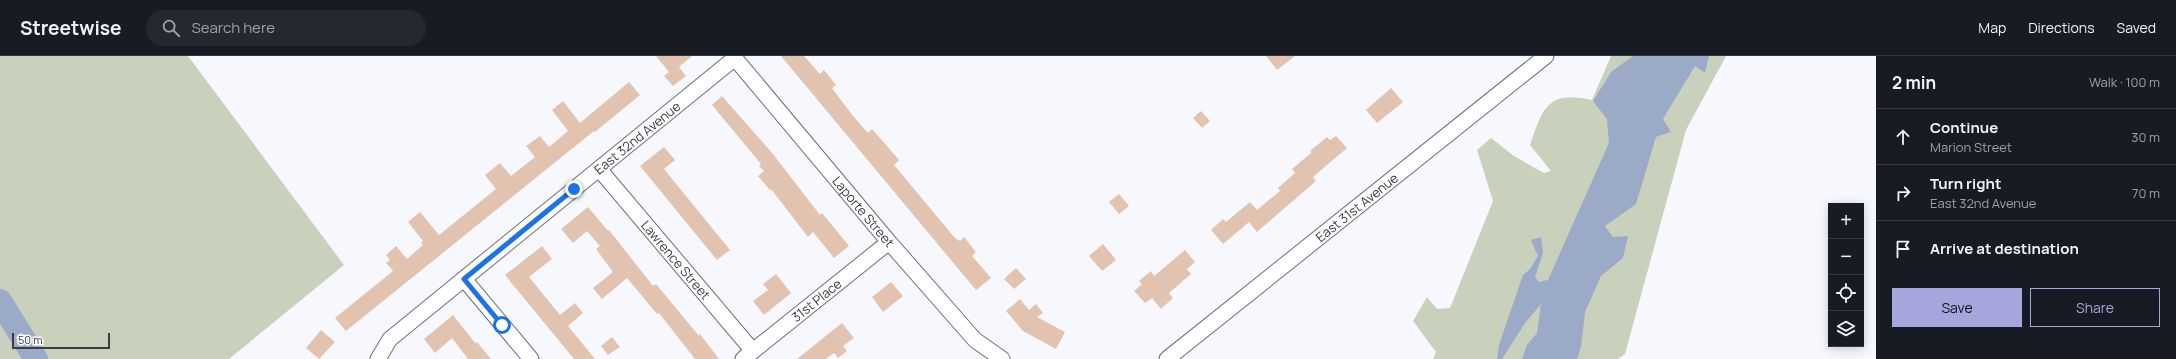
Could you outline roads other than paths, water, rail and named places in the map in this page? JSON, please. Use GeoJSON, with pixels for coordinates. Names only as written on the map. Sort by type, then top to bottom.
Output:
{"type":"FeatureCollection","features":[{"type":"Feature","properties":{"kind":"street","name":"East 31st Avenue"},"geometry":{"type":"LineString","coordinates":[[1167,359],[1546,56]]}},
{"type":"Feature","properties":{"kind":"street","name":"East 32nd Avenue"},"geometry":{"type":"LineString","coordinates":[[378,359],[390,339],[734,57]]}},
{"type":"Feature","properties":{"kind":"street","name":"Laporte Street"},"geometry":{"type":"LineString","coordinates":[[734,57],[975,340],[1002,359]]}},
{"type":"Feature","properties":{"kind":"street","name":"Lawrence Street"},"geometry":{"type":"LineString","coordinates":[[599,169],[748,355]]}},
{"type":"Feature","properties":{"kind":"street","name":"31st Place"},"geometry":{"type":"LineString","coordinates":[[748,355],[890,242]]}},
{"type":"Feature","properties":{"kind":"street"},"geometry":{"type":"LineString","coordinates":[[464,279],[531,359]]}},
{"type":"Feature","properties":{"kind":"water"},"geometry":{"type":"Polygon","coordinates":[[[1633,56],[1709,56],[1705,73],[1695,66],[1663,119],[1671,132],[1656,137],[1636,204],[1605,226],[1613,237],[1628,236],[1623,258],[1601,276],[1585,312],[1581,347],[1577,359],[1522,359],[1527,345],[1537,333],[1541,304],[1525,323],[1502,359],[1497,359],[1499,345],[1523,275],[1530,269],[1538,256],[1531,240],[1541,237],[1543,253],[1535,277],[1539,282],[1548,280],[1609,143],[1607,119],[1593,101],[1611,72],[1633,56]]]}},
{"type":"Feature","properties":{"kind":"waterway"},"geometry":{"type":"LineString","coordinates":[[0,301],[36,359]]}}]}
